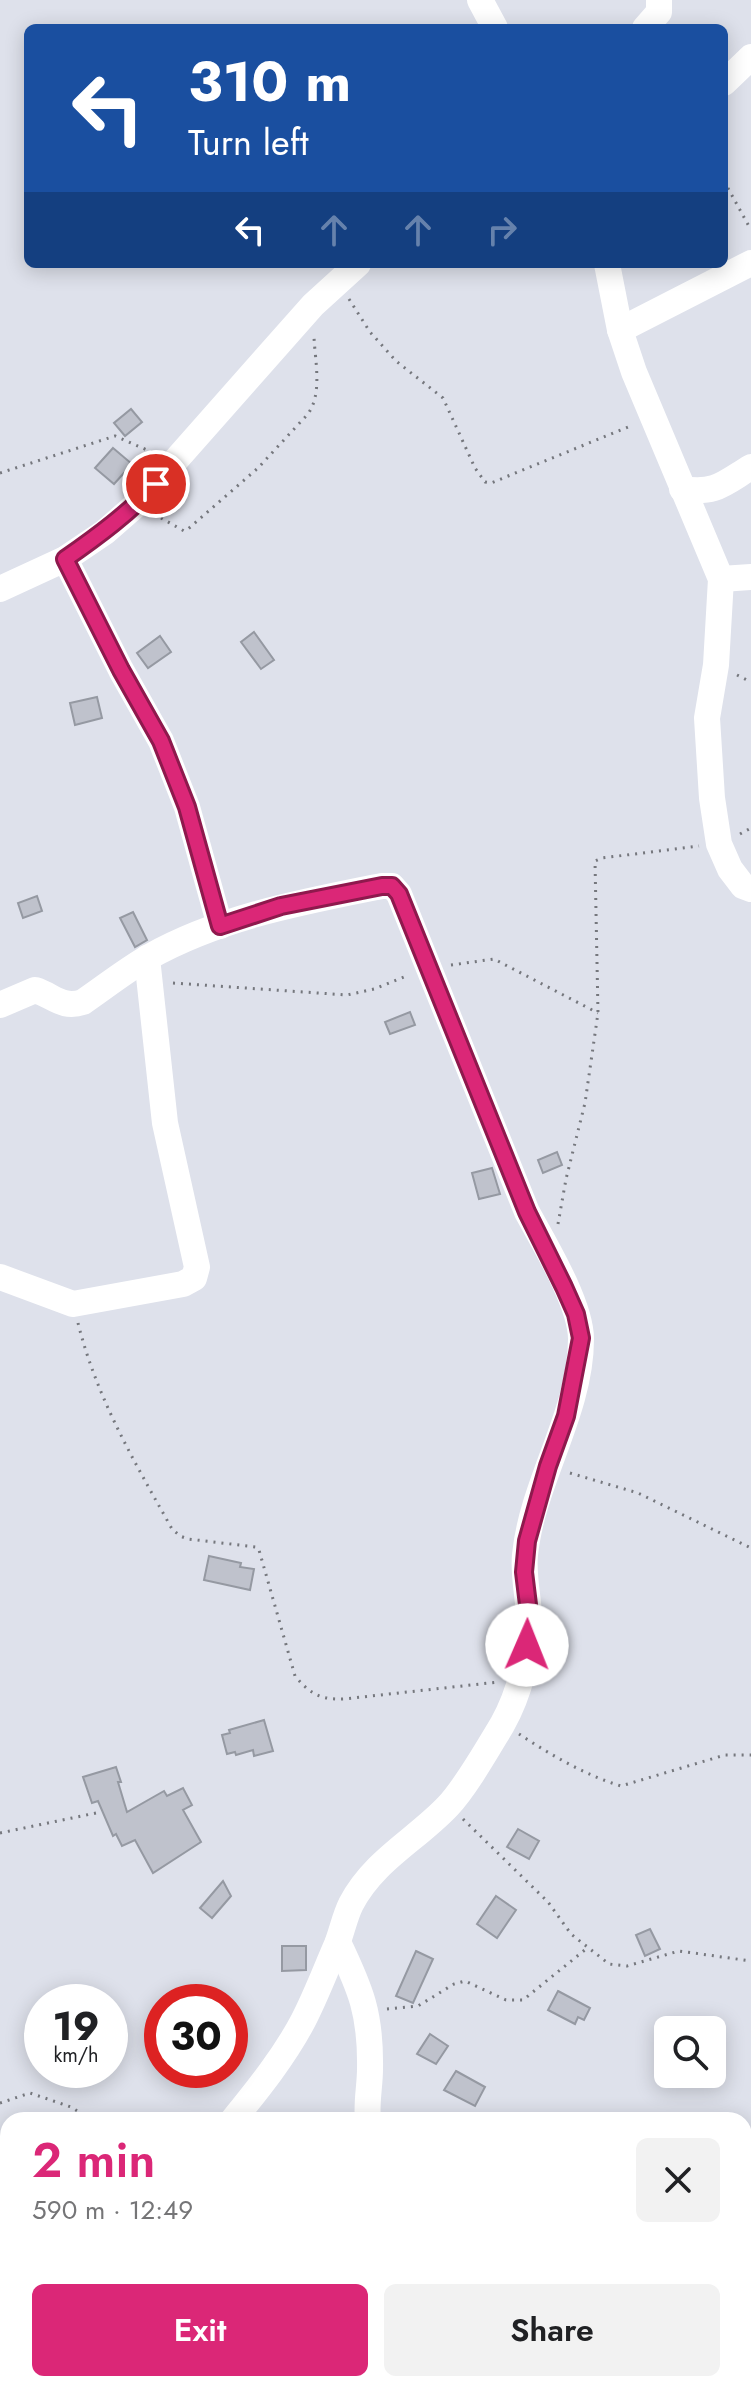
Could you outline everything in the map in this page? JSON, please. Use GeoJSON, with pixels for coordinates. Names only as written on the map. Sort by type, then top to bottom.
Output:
{"type":"FeatureCollection","features":[{"type":"Feature","properties":{"kind":"street"},"geometry":{"type":"LineString","coordinates":[[476,24],[480,0]]}},
{"type":"Feature","properties":{"kind":"street"},"geometry":{"type":"LineString","coordinates":[[480,0],[493,24]]}},
{"type":"Feature","properties":{"kind":"street"},"geometry":{"type":"LineString","coordinates":[[648,24],[659,12],[659,0]]}},
{"type":"Feature","properties":{"kind":"street"},"geometry":{"type":"LineString","coordinates":[[728,79],[751,57]]}},
{"type":"Feature","properties":{"kind":"street"},"geometry":{"type":"LineString","coordinates":[[620,330],[751,263]]}},
{"type":"Feature","properties":{"kind":"street"},"geometry":{"type":"LineString","coordinates":[[0,589],[65,559],[105,532],[137,504],[313,305],[354,268]]}},
{"type":"Feature","properties":{"kind":"street"},"geometry":{"type":"LineString","coordinates":[[608,268],[620,330],[634,372],[721,579],[716,665],[707,718],[712,798],[719,844],[730,869],[743,886],[751,889]]}},
{"type":"Feature","properties":{"kind":"street"},"geometry":{"type":"LineString","coordinates":[[682,489],[712,490],[751,467]]}},
{"type":"Feature","properties":{"kind":"street"},"geometry":{"type":"LineString","coordinates":[[65,559],[161,741],[187,807],[220,926]]}},
{"type":"Feature","properties":{"kind":"street"},"geometry":{"type":"LineString","coordinates":[[721,579],[751,577]]}},
{"type":"Feature","properties":{"kind":"street"},"geometry":{"type":"LineString","coordinates":[[0,1005],[35,990],[63,1005],[83,1002],[147,970],[220,926],[281,906],[392,886],[399,894],[527,1212],[576,1314],[581,1338],[566,1416],[548,1466],[524,1555],[529,1613],[522,1680],[503,1723],[449,1805],[391,1853],[369,1877],[351,1904],[338,1942],[302,2021],[267,2078],[239,2112]]}},
{"type":"Feature","properties":{"kind":"street"},"geometry":{"type":"LineString","coordinates":[[0,1277],[73,1304],[183,1284],[194,1278],[197,1267],[165,1123],[147,970]]}},
{"type":"Feature","properties":{"kind":"street"},"geometry":{"type":"LineString","coordinates":[[338,1942],[361,1989],[367,2010],[368,2112]]}},
{"type":"Feature","properties":{"kind":"path"},"geometry":{"type":"LineString","coordinates":[[728,188],[751,230]]}},
{"type":"Feature","properties":{"kind":"path"},"geometry":{"type":"LineString","coordinates":[[339,282],[384,349],[443,398],[475,468],[485,482],[491,483],[654,417]]}},
{"type":"Feature","properties":{"kind":"path"},"geometry":{"type":"LineString","coordinates":[[137,504],[178,529],[188,529],[258,468],[307,415],[314,406],[316,393],[313,305]]}},
{"type":"Feature","properties":{"kind":"path"},"geometry":{"type":"LineString","coordinates":[[0,473],[115,436],[175,463]]}},
{"type":"Feature","properties":{"kind":"path"},"geometry":{"type":"LineString","coordinates":[[552,1259],[566,1179],[585,1103],[598,1013],[595,861],[719,844]]}},
{"type":"Feature","properties":{"kind":"path"},"geometry":{"type":"LineString","coordinates":[[147,970],[347,995],[374,989],[428,968],[494,959],[598,1013]]}},
{"type":"Feature","properties":{"kind":"path"},"geometry":{"type":"LineString","coordinates":[[73,1304],[87,1361],[110,1418],[172,1529],[188,1539],[256,1547],[259,1550],[295,1676],[308,1691],[325,1700],[522,1680]]}},
{"type":"Feature","properties":{"kind":"path"},"geometry":{"type":"LineString","coordinates":[[548,1466],[638,1493],[751,1548]]}},
{"type":"Feature","properties":{"kind":"path"},"geometry":{"type":"LineString","coordinates":[[503,1723],[547,1752],[621,1786],[725,1755],[751,1755]]}},
{"type":"Feature","properties":{"kind":"path"},"geometry":{"type":"LineString","coordinates":[[449,1805],[548,1902],[571,1934],[609,1964],[627,1966],[679,1951],[751,1961]]}},
{"type":"Feature","properties":{"kind":"path"},"geometry":{"type":"LineString","coordinates":[[0,1833],[96,1813]]}},
{"type":"Feature","properties":{"kind":"path"},"geometry":{"type":"LineString","coordinates":[[367,2010],[418,2006],[454,1984],[465,1981],[506,2000],[523,2000],[586,1948]]}},
{"type":"Feature","properties":{"kind":"path"},"geometry":{"type":"LineString","coordinates":[[0,2103],[30,2093],[79,2112]]}},
{"type":"Feature","properties":{"kind":"building"},"geometry":{"type":"Polygon","coordinates":[[[131,409],[142,422],[125,436],[114,423],[131,409]]]}},
{"type":"Feature","properties":{"kind":"building"},"geometry":{"type":"Polygon","coordinates":[[[113,448],[132,464],[114,484],[95,468],[113,448]]]}},
{"type":"Feature","properties":{"kind":"building"},"geometry":{"type":"Polygon","coordinates":[[[254,632],[274,660],[261,669],[241,642],[254,632]]]}},
{"type":"Feature","properties":{"kind":"building"},"geometry":{"type":"Polygon","coordinates":[[[160,636],[171,652],[148,668],[137,653],[160,636]]]}},
{"type":"Feature","properties":{"kind":"building"},"geometry":{"type":"Polygon","coordinates":[[[97,697],[102,718],[75,725],[70,703],[97,697]]]}},
{"type":"Feature","properties":{"kind":"building"},"geometry":{"type":"Polygon","coordinates":[[[37,896],[42,911],[23,918],[18,903],[37,896]]]}},
{"type":"Feature","properties":{"kind":"building"},"geometry":{"type":"Polygon","coordinates":[[[133,912],[147,940],[135,947],[120,918],[133,912]]]}},
{"type":"Feature","properties":{"kind":"building"},"geometry":{"type":"Polygon","coordinates":[[[410,1012],[415,1025],[390,1034],[385,1022],[410,1012]]]}},
{"type":"Feature","properties":{"kind":"building"},"geometry":{"type":"Polygon","coordinates":[[[557,1152],[562,1165],[543,1173],[538,1160],[557,1152]]]}},
{"type":"Feature","properties":{"kind":"building"},"geometry":{"type":"Polygon","coordinates":[[[492,1168],[500,1194],[479,1199],[472,1173],[492,1168]]]}},
{"type":"Feature","properties":{"kind":"building"},"geometry":{"type":"Polygon","coordinates":[[[209,1556],[254,1569],[250,1590],[204,1580],[209,1556]]]}},
{"type":"Feature","properties":{"kind":"building"},"geometry":{"type":"Polygon","coordinates":[[[264,1720],[273,1751],[254,1756],[253,1750],[227,1754],[222,1735],[264,1720]]]}},
{"type":"Feature","properties":{"kind":"building"},"geometry":{"type":"Polygon","coordinates":[[[116,1767],[127,1812],[164,1791],[167,1796],[183,1788],[192,1805],[183,1810],[201,1842],[153,1873],[135,1840],[122,1846],[116,1834],[113,1836],[98,1801],[92,1803],[83,1777],[116,1767]]]}},
{"type":"Feature","properties":{"kind":"building"},"geometry":{"type":"Polygon","coordinates":[[[518,1829],[539,1841],[529,1859],[507,1847],[518,1829]]]}},
{"type":"Feature","properties":{"kind":"building"},"geometry":{"type":"Polygon","coordinates":[[[223,1881],[231,1896],[212,1918],[200,1908],[223,1881]]]}},
{"type":"Feature","properties":{"kind":"building"},"geometry":{"type":"Polygon","coordinates":[[[496,1896],[516,1910],[497,1938],[477,1924],[496,1896]]]}},
{"type":"Feature","properties":{"kind":"building"},"geometry":{"type":"Polygon","coordinates":[[[650,1929],[660,1949],[645,1956],[636,1935],[650,1929]]]}},
{"type":"Feature","properties":{"kind":"building"},"geometry":{"type":"Polygon","coordinates":[[[282,1946],[306,1946],[306,1970],[282,1971],[282,1946]]]}},
{"type":"Feature","properties":{"kind":"building"},"geometry":{"type":"Polygon","coordinates":[[[416,1951],[433,1959],[413,2003],[396,1996],[416,1951]]]}},
{"type":"Feature","properties":{"kind":"building"},"geometry":{"type":"Polygon","coordinates":[[[558,1991],[590,2008],[584,2020],[578,2017],[575,2024],[548,2010],[558,1991]]]}},
{"type":"Feature","properties":{"kind":"building"},"geometry":{"type":"Polygon","coordinates":[[[430,2034],[448,2046],[436,2064],[417,2054],[430,2034]]]}},
{"type":"Feature","properties":{"kind":"building"},"geometry":{"type":"Polygon","coordinates":[[[456,2071],[485,2087],[475,2106],[444,2090],[456,2071]]]}},
{"type":"Feature","properties":{"kind":"route"},"geometry":{"type":"LineString","coordinates":[[156,484],[105,532],[65,559],[161,741],[187,807],[220,926],[281,906],[392,886],[399,894],[527,1212],[576,1314],[581,1338],[576,1374],[524,1555],[529,1613],[527,1645]]}}]}
